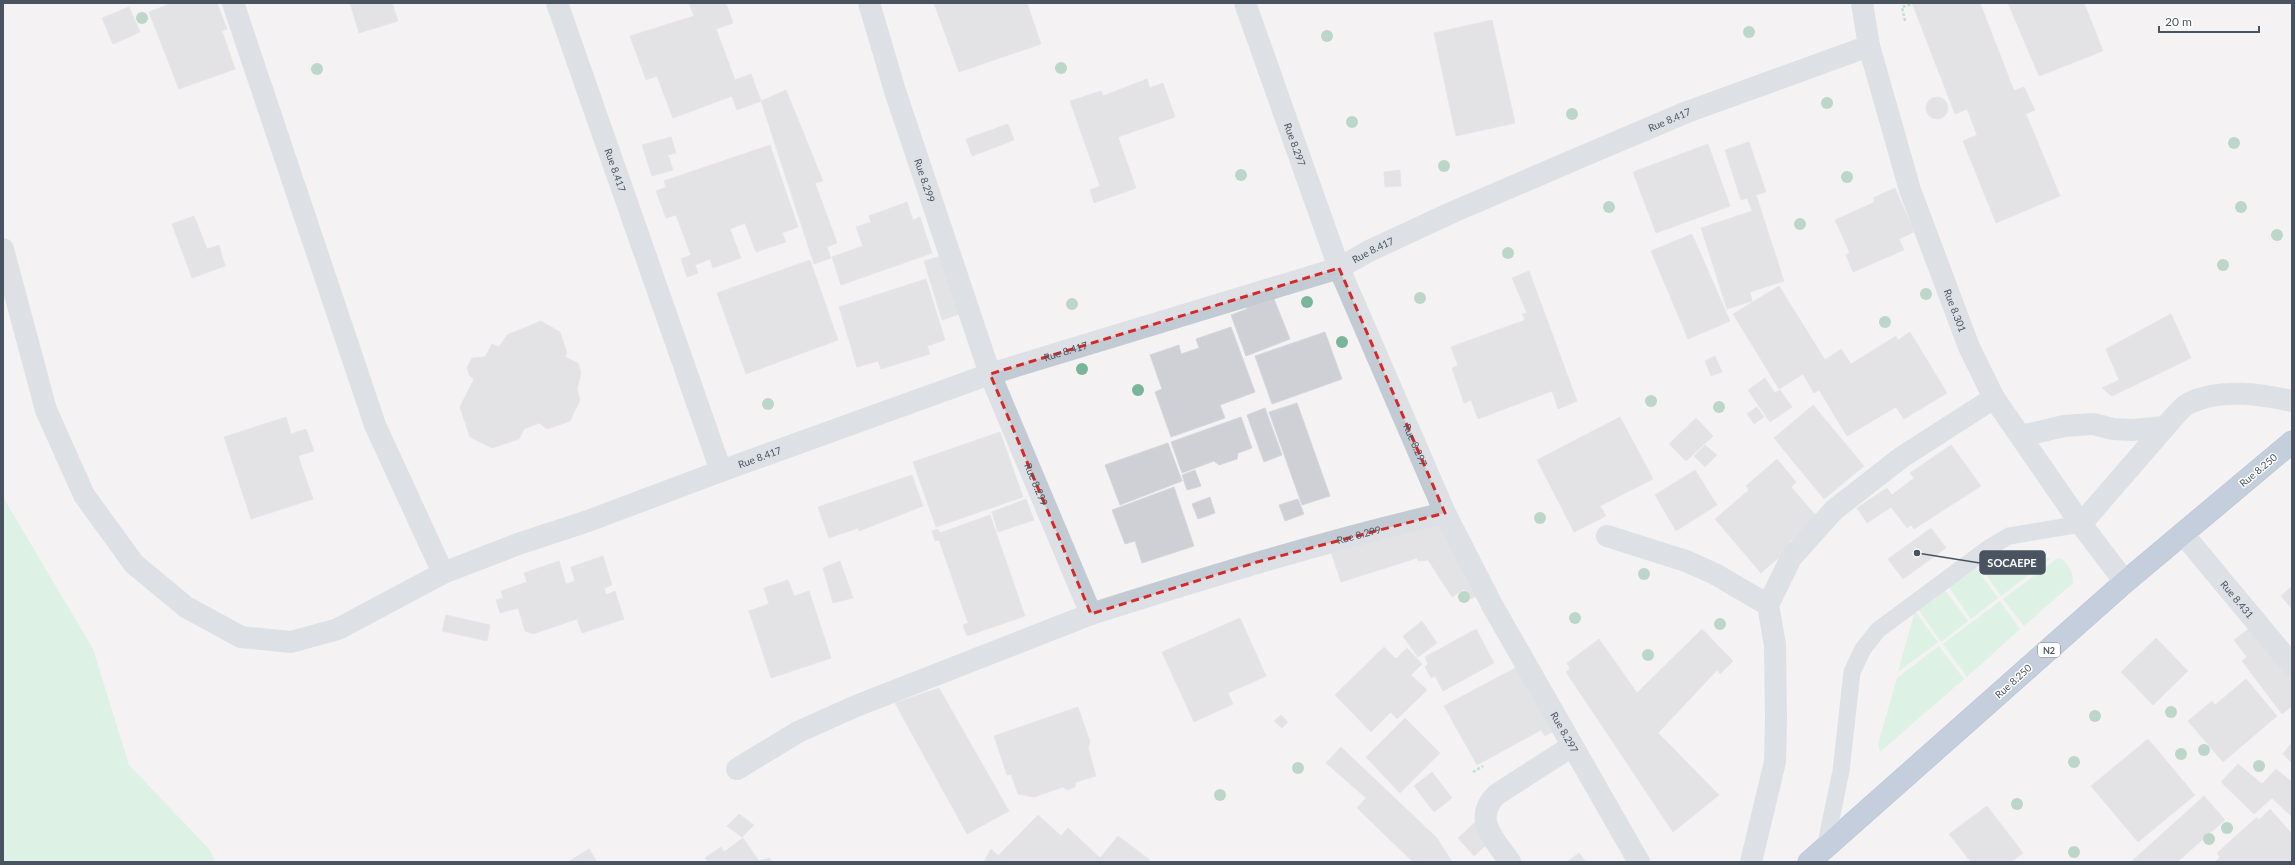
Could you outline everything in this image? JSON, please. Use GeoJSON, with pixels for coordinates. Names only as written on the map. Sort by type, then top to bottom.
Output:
{"type":"FeatureCollection","features":[{"type":"Feature","properties":{"kind":"highway","name":"Rue 8.250"},"geometry":{"type":"LineString","coordinates":[[1809,862],[2125,582],[2292,442]]}},
{"type":"Feature","properties":{"kind":"street"},"geometry":{"type":"LineString","coordinates":[[233,3],[375,425],[443,573]]}},
{"type":"Feature","properties":{"kind":"street","name":"Rue 8.417"},"geometry":{"type":"LineString","coordinates":[[557,3],[721,471],[990,374],[1339,268],[1369,251],[1452,212],[1687,112],[1869,46]]}},
{"type":"Feature","properties":{"kind":"street","name":"Rue 8.299"},"geometry":{"type":"LineString","coordinates":[[869,3],[895,91],[990,374],[1091,614],[1272,558],[1369,530],[1445,513]]}},
{"type":"Feature","properties":{"kind":"street","name":"Rue 8.297"},"geometry":{"type":"LineString","coordinates":[[1245,3],[1339,268],[1445,513],[1492,605],[1639,862]]}},
{"type":"Feature","properties":{"kind":"street","name":"Rue 8.301"},"geometry":{"type":"LineString","coordinates":[[1862,3],[1869,46],[1910,190],[1969,347],[1994,398],[2081,524],[2125,582]]}},
{"type":"Feature","properties":{"kind":"street"},"geometry":{"type":"LineString","coordinates":[[3,249],[46,410],[84,495],[134,564],[186,607],[241,637],[291,642],[338,629],[443,573],[518,544],[588,521],[721,471]]}},
{"type":"Feature","properties":{"kind":"street"},"geometry":{"type":"LineString","coordinates":[[2081,524],[2188,403],[2208,397],[2262,394],[2292,401]]}},
{"type":"Feature","properties":{"kind":"street"},"geometry":{"type":"LineString","coordinates":[[1751,862],[1775,762],[1775,645],[1768,605],[1791,558],[1834,510],[1902,457],[1994,398]]}},
{"type":"Feature","properties":{"kind":"street"},"geometry":{"type":"LineString","coordinates":[[2021,436],[2064,426],[2093,424],[2113,429],[2132,430],[2166,427]]}},
{"type":"Feature","properties":{"kind":"street","name":"Rue 8.431"},"geometry":{"type":"LineString","coordinates":[[2183,534],[2292,665]]}},
{"type":"Feature","properties":{"kind":"street"},"geometry":{"type":"LineString","coordinates":[[1606,536],[1686,561],[1715,574],[1768,605]]}},
{"type":"Feature","properties":{"kind":"street"},"geometry":{"type":"LineString","coordinates":[[737,769],[798,732],[856,706],[1091,614]]}},
{"type":"Feature","properties":{"kind":"street"},"geometry":{"type":"LineString","coordinates":[[1510,862],[1490,833],[1484,817],[1487,804],[1496,794],[1572,746]]}},
{"type":"Feature","properties":{"kind":"lane"},"geometry":{"type":"LineString","coordinates":[[1825,848],[1841,771],[1852,672],[1863,649],[1878,630],[1990,547],[2009,536],[2081,524]]}},
{"type":"Feature","properties":{"kind":"path"},"geometry":{"type":"LineString","coordinates":[[1905,21],[1902,7],[1912,4]]}},
{"type":"Feature","properties":{"kind":"path"},"geometry":{"type":"LineString","coordinates":[[1473,772],[1483,766]]}},
{"type":"Feature","properties":{"kind":"highlighted area"},"geometry":{"type":"Polygon","coordinates":[[[1339,268],[1445,513],[1257,562],[1091,614],[990,374],[1339,268]]]}},
{"type":"Feature","properties":{"kind":"green space"},"geometry":{"type":"Polygon","coordinates":[[[3,497],[93,649],[129,765],[210,850],[215,862],[3,862],[3,497]]]}},
{"type":"Feature","properties":{"kind":"green space"},"geometry":{"type":"Polygon","coordinates":[[[2051,558],[2001,596],[1979,564],[2051,558]]]}},
{"type":"Feature","properties":{"kind":"green space"},"geometry":{"type":"Polygon","coordinates":[[[2058,558],[2062,559],[2067,564],[2072,575],[2073,583],[2024,626],[2003,599],[2058,558]]]}},
{"type":"Feature","properties":{"kind":"green space"},"geometry":{"type":"Polygon","coordinates":[[[1974,565],[1998,598],[1971,619],[1948,586],[1974,565]]]}},
{"type":"Feature","properties":{"kind":"green space"},"geometry":{"type":"Polygon","coordinates":[[[1944,589],[1968,621],[1941,642],[1918,609],[1944,589]]]}},
{"type":"Feature","properties":{"kind":"green space"},"geometry":{"type":"Polygon","coordinates":[[[2000,601],[2020,629],[1967,677],[1943,644],[2000,601]]]}},
{"type":"Feature","properties":{"kind":"green space"},"geometry":{"type":"Polygon","coordinates":[[[1915,611],[1938,642],[1898,672],[1915,611]]]}},
{"type":"Feature","properties":{"kind":"green space"},"geometry":{"type":"Polygon","coordinates":[[[1939,646],[1964,679],[1880,752],[1878,744],[1897,678],[1939,646]]]}},
{"type":"Feature","properties":{"kind":"building"},"geometry":{"type":"Polygon","coordinates":[[[172,3],[217,3],[227,29],[222,31],[235,69],[179,89],[149,12],[172,3]]]}},
{"type":"Feature","properties":{"kind":"building"},"geometry":{"type":"Polygon","coordinates":[[[350,3],[392,3],[398,21],[359,33],[350,3]]]}},
{"type":"Feature","properties":{"kind":"building"},"geometry":{"type":"Polygon","coordinates":[[[689,3],[726,3],[733,23],[716,29],[735,80],[751,74],[761,101],[737,110],[732,96],[673,118],[657,76],[646,80],[630,36],[694,16],[689,3]]]}},
{"type":"Feature","properties":{"kind":"building"},"geometry":{"type":"Polygon","coordinates":[[[934,3],[1027,3],[1041,44],[959,72],[934,3]]]}},
{"type":"Feature","properties":{"kind":"building"},"geometry":{"type":"Polygon","coordinates":[[[1912,3],[1980,3],[2014,91],[2024,87],[2035,110],[2026,114],[2060,196],[1996,223],[1963,141],[1977,135],[1967,109],[1955,114],[1912,3]]]}},
{"type":"Feature","properties":{"kind":"building"},"geometry":{"type":"Polygon","coordinates":[[[2008,3],[2084,3],[2103,51],[2039,76],[2008,3]]]}},
{"type":"Feature","properties":{"kind":"building"},"geometry":{"type":"Polygon","coordinates":[[[129,7],[140,32],[113,44],[102,18],[129,7]]]}},
{"type":"Feature","properties":{"kind":"building"},"geometry":{"type":"Polygon","coordinates":[[[1492,20],[1515,123],[1456,136],[1434,33],[1492,20]]]}},
{"type":"Feature","properties":{"kind":"building"},"geometry":{"type":"Polygon","coordinates":[[[1147,79],[1150,88],[1163,83],[1175,117],[1118,137],[1136,188],[1094,203],[1090,190],[1100,186],[1070,101],[1101,91],[1103,96],[1147,79]]]}},
{"type":"Feature","properties":{"kind":"building"},"geometry":{"type":"Polygon","coordinates":[[[786,90],[823,181],[815,183],[837,243],[827,247],[831,258],[814,264],[761,101],[786,90]]]}},
{"type":"Feature","properties":{"kind":"building"},"geometry":{"type":"Polygon","coordinates":[[[1937,97],[1945,100],[1948,108],[1945,116],[1937,119],[1929,116],[1926,108],[1929,100],[1937,97]]]}},
{"type":"Feature","properties":{"kind":"building"},"geometry":{"type":"Polygon","coordinates":[[[1008,124],[1014,140],[972,156],[966,139],[1008,124]]]}},
{"type":"Feature","properties":{"kind":"building"},"geometry":{"type":"Polygon","coordinates":[[[671,137],[676,153],[668,155],[673,170],[652,176],[642,145],[671,137]]]}},
{"type":"Feature","properties":{"kind":"building"},"geometry":{"type":"Polygon","coordinates":[[[1749,142],[1766,192],[1756,195],[1784,281],[1750,292],[1752,301],[1727,309],[1701,228],[1752,211],[1747,198],[1741,200],[1725,150],[1749,142]]]}},
{"type":"Feature","properties":{"kind":"building"},"geometry":{"type":"Polygon","coordinates":[[[1708,144],[1730,206],[1656,233],[1633,172],[1708,144]]]}},
{"type":"Feature","properties":{"kind":"building"},"geometry":{"type":"Polygon","coordinates":[[[770,145],[798,227],[782,233],[786,242],[756,252],[745,223],[730,229],[741,258],[713,268],[710,259],[695,265],[698,273],[687,277],[681,259],[691,255],[676,215],[666,218],[656,191],[666,187],[664,181],[770,145]]]}},
{"type":"Feature","properties":{"kind":"building"},"geometry":{"type":"Polygon","coordinates":[[[1400,170],[1401,186],[1385,187],[1384,172],[1400,170]]]}},
{"type":"Feature","properties":{"kind":"building"},"geometry":{"type":"Polygon","coordinates":[[[1895,188],[1914,232],[1899,239],[1904,250],[1853,272],[1846,255],[1850,253],[1835,220],[1875,202],[1873,198],[1895,188]]]}},
{"type":"Feature","properties":{"kind":"building"},"geometry":{"type":"Polygon","coordinates":[[[907,202],[913,220],[920,217],[932,253],[841,285],[832,257],[863,246],[856,227],[871,222],[869,216],[907,202]]]}},
{"type":"Feature","properties":{"kind":"building"},"geometry":{"type":"Polygon","coordinates":[[[194,216],[207,249],[219,245],[225,266],[192,278],[172,224],[194,216]]]}},
{"type":"Feature","properties":{"kind":"building"},"geometry":{"type":"Polygon","coordinates":[[[1692,234],[1730,321],[1688,339],[1651,251],[1692,234]]]}},
{"type":"Feature","properties":{"kind":"building"},"geometry":{"type":"Polygon","coordinates":[[[947,254],[965,312],[942,320],[924,261],[947,254]]]}},
{"type":"Feature","properties":{"kind":"building"},"geometry":{"type":"Polygon","coordinates":[[[810,260],[838,340],[746,374],[717,293],[810,260]]]}},
{"type":"Feature","properties":{"kind":"building"},"geometry":{"type":"Polygon","coordinates":[[[1529,271],[1577,401],[1558,409],[1552,391],[1478,419],[1471,400],[1464,403],[1452,368],[1458,365],[1451,347],[1525,320],[1522,314],[1527,313],[1512,278],[1529,271]]]}},
{"type":"Feature","properties":{"kind":"building"},"geometry":{"type":"Polygon","coordinates":[[[926,279],[945,340],[927,346],[930,354],[881,369],[878,361],[857,367],[839,307],[926,279]]]}},
{"type":"Feature","properties":{"kind":"building"},"geometry":{"type":"Polygon","coordinates":[[[1779,286],[1825,360],[1841,349],[1851,364],[1896,336],[1898,340],[1910,332],[1947,393],[1904,419],[1896,407],[1847,436],[1819,390],[1814,393],[1803,374],[1779,389],[1733,314],[1779,286]]]}},
{"type":"Feature","properties":{"kind":"building"},"geometry":{"type":"Polygon","coordinates":[[[1272,294],[1290,339],[1246,356],[1231,315],[1247,309],[1244,304],[1272,294]]]}},
{"type":"Feature","properties":{"kind":"building"},"geometry":{"type":"Polygon","coordinates":[[[2171,314],[2191,358],[2112,396],[2102,388],[2119,380],[2106,349],[2171,314]]]}},
{"type":"Feature","properties":{"kind":"building"},"geometry":{"type":"Polygon","coordinates":[[[541,321],[560,332],[567,353],[565,357],[578,363],[581,373],[577,389],[580,400],[570,421],[547,429],[539,423],[524,429],[519,439],[492,448],[470,437],[460,407],[474,379],[470,376],[467,368],[472,358],[485,357],[492,344],[499,347],[507,335],[541,321]]]}},
{"type":"Feature","properties":{"kind":"building"},"geometry":{"type":"Polygon","coordinates":[[[1231,327],[1255,392],[1220,405],[1225,418],[1171,437],[1155,392],[1162,389],[1150,355],[1179,345],[1181,354],[1199,348],[1196,339],[1231,327]]]}},
{"type":"Feature","properties":{"kind":"building"},"geometry":{"type":"Polygon","coordinates":[[[1325,332],[1342,379],[1272,404],[1255,356],[1325,332]]]}},
{"type":"Feature","properties":{"kind":"building"},"geometry":{"type":"Polygon","coordinates":[[[1715,356],[1722,372],[1711,376],[1705,361],[1715,356]]]}},
{"type":"Feature","properties":{"kind":"building"},"geometry":{"type":"Polygon","coordinates":[[[1765,378],[1775,393],[1780,390],[1792,407],[1770,422],[1748,390],[1765,378]]]}},
{"type":"Feature","properties":{"kind":"building"},"geometry":{"type":"Polygon","coordinates":[[[1297,403],[1330,496],[1302,505],[1269,412],[1297,403]]]}},
{"type":"Feature","properties":{"kind":"building"},"geometry":{"type":"Polygon","coordinates":[[[1813,405],[1864,466],[1824,499],[1774,438],[1813,405]]]}},
{"type":"Feature","properties":{"kind":"building"},"geometry":{"type":"Polygon","coordinates":[[[1757,407],[1764,417],[1754,424],[1747,414],[1757,407]]]}},
{"type":"Feature","properties":{"kind":"building"},"geometry":{"type":"Polygon","coordinates":[[[1265,408],[1282,455],[1264,462],[1247,415],[1265,408]]]}},
{"type":"Feature","properties":{"kind":"building"},"geometry":{"type":"Polygon","coordinates":[[[286,417],[291,434],[306,429],[314,451],[298,456],[313,499],[251,519],[224,437],[286,417]]]}},
{"type":"Feature","properties":{"kind":"building"},"geometry":{"type":"Polygon","coordinates":[[[1241,417],[1252,448],[1238,453],[1237,459],[1219,465],[1214,461],[1182,473],[1171,442],[1241,417]]]}},
{"type":"Feature","properties":{"kind":"building"},"geometry":{"type":"Polygon","coordinates":[[[1620,417],[1653,479],[1600,506],[1606,516],[1574,532],[1537,460],[1620,417]]]}},
{"type":"Feature","properties":{"kind":"building"},"geometry":{"type":"Polygon","coordinates":[[[1696,418],[1713,436],[1686,461],[1669,444],[1696,418]]]}},
{"type":"Feature","properties":{"kind":"building"},"geometry":{"type":"Polygon","coordinates":[[[1000,432],[1023,497],[936,527],[913,462],[1000,432]]]}},
{"type":"Feature","properties":{"kind":"building"},"geometry":{"type":"Polygon","coordinates":[[[1168,443],[1182,481],[1120,505],[1105,465],[1168,443]]]}},
{"type":"Feature","properties":{"kind":"building"},"geometry":{"type":"Polygon","coordinates":[[[1705,445],[1717,455],[1705,467],[1694,456],[1705,445]]]}},
{"type":"Feature","properties":{"kind":"building"},"geometry":{"type":"Polygon","coordinates":[[[1951,445],[1981,486],[1914,529],[1911,525],[1907,528],[1891,507],[1867,523],[1857,508],[1887,488],[1892,495],[1914,478],[1910,473],[1951,445]]]}},
{"type":"Feature","properties":{"kind":"building"},"geometry":{"type":"Polygon","coordinates":[[[1777,459],[1796,482],[1791,487],[1818,518],[1789,542],[1792,546],[1761,573],[1715,519],[1749,490],[1746,486],[1777,459]]]}},
{"type":"Feature","properties":{"kind":"building"},"geometry":{"type":"Polygon","coordinates":[[[1195,470],[1201,486],[1187,490],[1182,475],[1195,470]]]}},
{"type":"Feature","properties":{"kind":"building"},"geometry":{"type":"Polygon","coordinates":[[[1695,470],[1717,505],[1676,531],[1655,495],[1695,470]]]}},
{"type":"Feature","properties":{"kind":"building"},"geometry":{"type":"Polygon","coordinates":[[[912,475],[923,506],[859,531],[858,528],[829,538],[818,507],[912,475]]]}},
{"type":"Feature","properties":{"kind":"building"},"geometry":{"type":"Polygon","coordinates":[[[1174,487],[1194,546],[1142,563],[1135,541],[1125,544],[1112,510],[1174,487]]]}},
{"type":"Feature","properties":{"kind":"building"},"geometry":{"type":"Polygon","coordinates":[[[1210,497],[1215,513],[1198,519],[1192,504],[1210,497]]]}},
{"type":"Feature","properties":{"kind":"building"},"geometry":{"type":"Polygon","coordinates":[[[1026,499],[1034,520],[998,532],[992,512],[1026,499]]]}},
{"type":"Feature","properties":{"kind":"building"},"geometry":{"type":"Polygon","coordinates":[[[1298,499],[1304,514],[1285,521],[1279,505],[1298,499]]]}},
{"type":"Feature","properties":{"kind":"building"},"geometry":{"type":"Polygon","coordinates":[[[990,515],[1025,616],[967,636],[963,625],[968,623],[939,540],[935,541],[932,531],[938,529],[940,533],[990,515]]]}},
{"type":"Feature","properties":{"kind":"building"},"geometry":{"type":"Polygon","coordinates":[[[1426,520],[1448,528],[1482,592],[1471,599],[1464,589],[1452,597],[1428,560],[1418,561],[1417,558],[1341,582],[1330,549],[1426,520]]]}},
{"type":"Feature","properties":{"kind":"building"},"geometry":{"type":"Polygon","coordinates":[[[1931,528],[1946,548],[1903,579],[1888,559],[1931,528]]]}},
{"type":"Feature","properties":{"kind":"building"},"geometry":{"type":"Polygon","coordinates":[[[603,556],[612,585],[604,588],[606,595],[615,591],[624,619],[582,633],[577,619],[533,634],[525,631],[518,608],[500,613],[496,600],[503,598],[501,591],[527,582],[524,573],[559,561],[566,584],[575,581],[571,567],[603,556]]]}},
{"type":"Feature","properties":{"kind":"building"},"geometry":{"type":"Polygon","coordinates":[[[840,561],[853,598],[833,603],[823,568],[840,561]]]}},
{"type":"Feature","properties":{"kind":"building"},"geometry":{"type":"Polygon","coordinates":[[[788,580],[794,596],[809,591],[831,658],[771,678],[749,611],[769,604],[764,588],[788,580]]]}},
{"type":"Feature","properties":{"kind":"building"},"geometry":{"type":"Polygon","coordinates":[[[2292,586],[2292,609],[2281,596],[2292,586]]]}},
{"type":"Feature","properties":{"kind":"building"},"geometry":{"type":"Polygon","coordinates":[[[446,615],[490,625],[487,641],[442,631],[446,615]]]}},
{"type":"Feature","properties":{"kind":"building"},"geometry":{"type":"Polygon","coordinates":[[[1240,618],[1266,676],[1228,693],[1233,704],[1194,722],[1162,652],[1240,618]]]}},
{"type":"Feature","properties":{"kind":"building"},"geometry":{"type":"Polygon","coordinates":[[[1422,621],[1437,643],[1418,657],[1403,636],[1422,621]]]}},
{"type":"Feature","properties":{"kind":"building"},"geometry":{"type":"Polygon","coordinates":[[[2254,625],[2292,667],[2292,706],[2282,714],[2242,661],[2247,657],[2234,640],[2254,625]]]}},
{"type":"Feature","properties":{"kind":"building"},"geometry":{"type":"Polygon","coordinates":[[[1476,629],[1494,663],[1443,691],[1435,676],[1431,678],[1425,667],[1428,664],[1425,657],[1476,629]]]}},
{"type":"Feature","properties":{"kind":"building"},"geometry":{"type":"Polygon","coordinates":[[[1702,629],[1733,661],[1720,674],[1717,670],[1658,733],[1719,795],[1673,832],[1566,672],[1570,669],[1567,663],[1599,639],[1637,693],[1702,629]]]}},
{"type":"Feature","properties":{"kind":"building"},"geometry":{"type":"Polygon","coordinates":[[[2156,638],[2188,671],[2153,705],[2121,672],[2156,638]]]}},
{"type":"Feature","properties":{"kind":"building"},"geometry":{"type":"Polygon","coordinates":[[[1384,647],[1396,659],[1407,648],[1422,664],[1411,675],[1427,690],[1397,719],[1391,712],[1371,732],[1335,695],[1384,647]]]}},
{"type":"Feature","properties":{"kind":"building"},"geometry":{"type":"Polygon","coordinates":[[[1532,659],[1567,724],[1545,736],[1541,730],[1477,765],[1444,706],[1532,659]]]}},
{"type":"Feature","properties":{"kind":"building"},"geometry":{"type":"Polygon","coordinates":[[[2246,679],[2277,716],[2223,762],[2188,721],[2212,701],[2215,705],[2246,679]]]}},
{"type":"Feature","properties":{"kind":"building"},"geometry":{"type":"Polygon","coordinates":[[[939,688],[1009,811],[967,834],[895,703],[939,688]]]}},
{"type":"Feature","properties":{"kind":"building"},"geometry":{"type":"Polygon","coordinates":[[[1078,707],[1090,742],[1088,748],[1096,776],[1076,782],[1075,787],[1067,790],[1063,787],[1034,797],[1018,794],[1011,774],[1007,775],[994,736],[1078,707]]]}},
{"type":"Feature","properties":{"kind":"building"},"geometry":{"type":"Polygon","coordinates":[[[1281,715],[1288,722],[1282,728],[1274,721],[1281,715]]]}},
{"type":"Feature","properties":{"kind":"building"},"geometry":{"type":"Polygon","coordinates":[[[1405,718],[1440,753],[1400,793],[1366,757],[1405,718]]]}},
{"type":"Feature","properties":{"kind":"building"},"geometry":{"type":"Polygon","coordinates":[[[2148,739],[2195,795],[2138,842],[2091,786],[2148,739]]]}},
{"type":"Feature","properties":{"kind":"building"},"geometry":{"type":"Polygon","coordinates":[[[2292,742],[2292,763],[2283,754],[2292,742]]]}},
{"type":"Feature","properties":{"kind":"building"},"geometry":{"type":"Polygon","coordinates":[[[1341,747],[1437,838],[1413,862],[1357,808],[1366,798],[1326,763],[1341,747]]]}},
{"type":"Feature","properties":{"kind":"building"},"geometry":{"type":"Polygon","coordinates":[[[2238,764],[2262,784],[2276,769],[2292,782],[2292,817],[2272,798],[2254,814],[2221,782],[2238,764]]]}},
{"type":"Feature","properties":{"kind":"building"},"geometry":{"type":"Polygon","coordinates":[[[1432,772],[1452,798],[1434,812],[1414,786],[1432,772]]]}},
{"type":"Feature","properties":{"kind":"building"},"geometry":{"type":"Polygon","coordinates":[[[2204,796],[2225,820],[2177,862],[2131,862],[2204,796]]]}},
{"type":"Feature","properties":{"kind":"building"},"geometry":{"type":"Polygon","coordinates":[[[1987,806],[2023,853],[2011,862],[1971,862],[1949,834],[1987,806]]]}},
{"type":"Feature","properties":{"kind":"building"},"geometry":{"type":"Polygon","coordinates":[[[2270,809],[2292,834],[2292,862],[2215,862],[2220,857],[2217,853],[2257,817],[2259,820],[2270,809]]]}},
{"type":"Feature","properties":{"kind":"building"},"geometry":{"type":"Polygon","coordinates":[[[739,814],[754,825],[742,837],[727,826],[739,814]]]}},
{"type":"Feature","properties":{"kind":"building"},"geometry":{"type":"Polygon","coordinates":[[[1038,815],[1061,836],[1068,828],[1100,858],[1118,836],[1150,860],[1149,862],[1001,862],[996,858],[1038,815]]]}},
{"type":"Feature","properties":{"kind":"building"},"geometry":{"type":"Polygon","coordinates":[[[1481,817],[1497,835],[1474,856],[1458,838],[1481,817]]]}},
{"type":"Feature","properties":{"kind":"building"},"geometry":{"type":"Polygon","coordinates":[[[743,838],[759,861],[769,858],[773,862],[708,862],[705,858],[721,847],[724,852],[743,838]]]}},
{"type":"Feature","properties":{"kind":"building"},"geometry":{"type":"Polygon","coordinates":[[[1437,838],[1452,862],[1413,862],[1437,838]]]}},
{"type":"Feature","properties":{"kind":"building"},"geometry":{"type":"Polygon","coordinates":[[[589,849],[597,862],[568,862],[589,849]]]}},
{"type":"Feature","properties":{"kind":"building"},"geometry":{"type":"Polygon","coordinates":[[[991,849],[1005,862],[986,862],[985,860],[991,849]]]}},
{"type":"Feature","properties":{"kind":"building"},"geometry":{"type":"Polygon","coordinates":[[[1579,853],[1586,862],[1567,862],[1579,853]]]}},
{"type":"Feature","properties":{"kind":"place","name":"SOCAEPE"},"geometry":{"type":"Point","coordinates":[1917,553]}}]}
